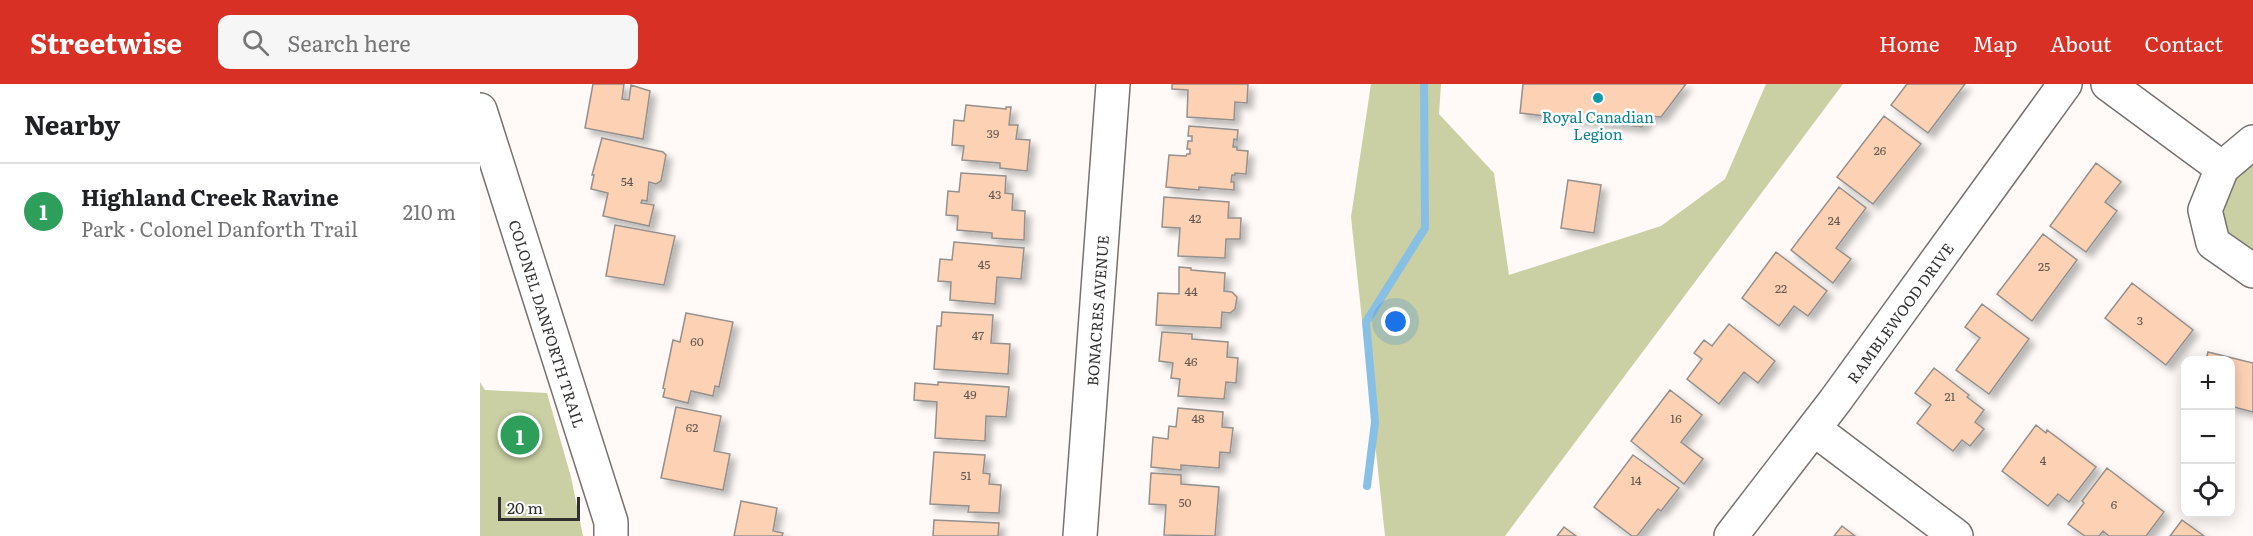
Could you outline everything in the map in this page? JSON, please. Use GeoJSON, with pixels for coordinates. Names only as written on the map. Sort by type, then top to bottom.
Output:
{"type":"FeatureCollection","features":[{"type":"Feature","properties":{"kind":"street","name":"BONACRES AVENUE"},"geometry":{"type":"LineString","coordinates":[[1080,536],[1113,84]]}},
{"type":"Feature","properties":{"kind":"street","name":"RAMBLEWOOD DRIVE"},"geometry":{"type":"LineString","coordinates":[[1731,536],[1814,429],[2065,84]]}},
{"type":"Feature","properties":{"kind":"street"},"geometry":{"type":"LineString","coordinates":[[2108,84],[2222,168]]}},
{"type":"Feature","properties":{"kind":"street","name":"COLONEL DANFORTH TRAIL"},"geometry":{"type":"LineString","coordinates":[[480,110],[611,522],[611,536]]}},
{"type":"Feature","properties":{"kind":"street"},"geometry":{"type":"LineString","coordinates":[[2253,142],[2222,168],[2205,210],[2213,243],[2253,271]]}},
{"type":"Feature","properties":{"kind":"street"},"geometry":{"type":"LineString","coordinates":[[1814,429],[1956,536]]}},
{"type":"Feature","properties":{"kind":"green space"},"geometry":{"type":"Polygon","coordinates":[[[1371,84],[1441,84],[1439,114],[1494,173],[1509,275],[1661,226],[1725,179],[1766,84],[1843,84],[1505,536],[1385,536],[1351,217],[1371,84]]]}},
{"type":"Feature","properties":{"kind":"green space"},"geometry":{"type":"Polygon","coordinates":[[[2253,159],[2253,256],[2214,224],[2231,176],[2253,159]]]}},
{"type":"Feature","properties":{"kind":"green space"},"geometry":{"type":"Polygon","coordinates":[[[480,382],[485,390],[547,393],[571,477],[583,536],[480,536],[480,382]]]}},
{"type":"Feature","properties":{"kind":"building"},"geometry":{"type":"Polygon","coordinates":[[[593,84],[624,84],[622,99],[629,100],[631,85],[650,91],[643,139],[585,128],[593,84]]]}},
{"type":"Feature","properties":{"kind":"building"},"geometry":{"type":"Polygon","coordinates":[[[1172,84],[1248,84],[1247,103],[1235,102],[1234,120],[1187,117],[1188,90],[1172,89],[1172,84]]]}},
{"type":"Feature","properties":{"kind":"building","name":"Royal Canadian Legion"},"geometry":{"type":"Polygon","coordinates":[[[1523,84],[1686,84],[1661,117],[1650,116],[1642,127],[1520,113],[1523,84]]]}},
{"type":"Feature","properties":{"kind":"building"},"geometry":{"type":"Polygon","coordinates":[[[1907,84],[1965,84],[1928,133],[1891,105],[1907,84]]]}},
{"type":"Feature","properties":{"kind":"building"},"geometry":{"type":"Polygon","coordinates":[[[966,105],[1006,109],[1006,107],[1011,107],[1009,125],[1018,125],[1016,139],[1030,140],[1027,171],[1000,168],[1000,163],[962,160],[964,146],[952,145],[954,120],[964,121],[966,105]]]}},
{"type":"Feature","properties":{"kind":"building"},"geometry":{"type":"Polygon","coordinates":[[[1884,116],[1921,144],[1873,204],[1837,177],[1884,116]]]}},
{"type":"Feature","properties":{"kind":"building"},"geometry":{"type":"Polygon","coordinates":[[[1189,126],[1238,130],[1237,140],[1234,139],[1233,147],[1237,147],[1237,150],[1248,151],[1246,174],[1232,175],[1231,182],[1234,182],[1234,190],[1166,187],[1169,155],[1186,156],[1190,154],[1190,149],[1187,149],[1188,141],[1192,141],[1192,136],[1188,136],[1189,126]]]}},
{"type":"Feature","properties":{"kind":"building"},"geometry":{"type":"Polygon","coordinates":[[[602,138],[663,152],[666,155],[661,181],[656,184],[649,182],[647,201],[642,200],[641,203],[654,205],[649,226],[603,216],[608,193],[591,189],[594,175],[592,175],[602,138]]]}},
{"type":"Feature","properties":{"kind":"building"},"geometry":{"type":"Polygon","coordinates":[[[2096,163],[2121,182],[2105,202],[2117,211],[2086,252],[2050,226],[2096,163]]]}},
{"type":"Feature","properties":{"kind":"building"},"geometry":{"type":"Polygon","coordinates":[[[961,173],[1006,176],[1005,193],[1013,194],[1012,210],[1025,211],[1024,240],[992,238],[992,233],[957,230],[958,216],[946,215],[948,191],[959,192],[961,173]]]}},
{"type":"Feature","properties":{"kind":"building"},"geometry":{"type":"Polygon","coordinates":[[[1568,180],[1601,185],[1594,233],[1561,228],[1568,180]]]}},
{"type":"Feature","properties":{"kind":"building"},"geometry":{"type":"Polygon","coordinates":[[[1839,187],[1866,208],[1836,248],[1851,259],[1833,283],[1791,250],[1839,187]]]}},
{"type":"Feature","properties":{"kind":"building"},"geometry":{"type":"Polygon","coordinates":[[[1164,197],[1229,202],[1228,218],[1241,218],[1240,239],[1226,239],[1225,258],[1178,256],[1180,228],[1162,227],[1164,197]]]}},
{"type":"Feature","properties":{"kind":"building"},"geometry":{"type":"Polygon","coordinates":[[[615,225],[675,236],[664,285],[606,276],[615,225]]]}},
{"type":"Feature","properties":{"kind":"building"},"geometry":{"type":"Polygon","coordinates":[[[2043,234],[2077,260],[2032,321],[1997,294],[2043,234]]]}},
{"type":"Feature","properties":{"kind":"building"},"geometry":{"type":"Polygon","coordinates":[[[954,242],[1024,248],[1021,279],[997,277],[995,304],[950,300],[951,282],[938,281],[940,259],[952,260],[954,242]]]}},
{"type":"Feature","properties":{"kind":"building"},"geometry":{"type":"Polygon","coordinates":[[[1776,252],[1827,291],[1808,316],[1794,306],[1779,326],[1742,298],[1776,252]]]}},
{"type":"Feature","properties":{"kind":"building"},"geometry":{"type":"Polygon","coordinates":[[[1179,267],[1225,273],[1224,291],[1232,292],[1237,297],[1235,309],[1230,313],[1222,312],[1221,328],[1156,325],[1158,293],[1179,294],[1179,267]]]}},
{"type":"Feature","properties":{"kind":"building"},"geometry":{"type":"Polygon","coordinates":[[[2132,283],[2193,330],[2166,365],[2105,318],[2132,283]]]}},
{"type":"Feature","properties":{"kind":"building"},"geometry":{"type":"Polygon","coordinates":[[[1982,304],[2029,339],[1989,394],[1956,370],[1980,338],[1965,327],[1982,304]]]}},
{"type":"Feature","properties":{"kind":"building"},"geometry":{"type":"Polygon","coordinates":[[[942,312],[993,315],[991,343],[1010,344],[1008,374],[934,369],[937,326],[941,326],[942,312]]]}},
{"type":"Feature","properties":{"kind":"building"},"geometry":{"type":"Polygon","coordinates":[[[686,313],[733,322],[719,387],[715,386],[713,396],[691,391],[688,403],[663,397],[673,340],[680,342],[686,313]]]}},
{"type":"Feature","properties":{"kind":"building"},"geometry":{"type":"Polygon","coordinates":[[[1729,324],[1775,361],[1758,383],[1744,372],[1719,404],[1687,379],[1702,359],[1694,353],[1704,340],[1712,346],[1729,324]]]}},
{"type":"Feature","properties":{"kind":"building"},"geometry":{"type":"Polygon","coordinates":[[[1162,332],[1192,334],[1192,339],[1228,342],[1227,357],[1238,358],[1236,383],[1226,382],[1224,399],[1178,396],[1180,379],[1171,378],[1173,363],[1159,361],[1162,332]]]}},
{"type":"Feature","properties":{"kind":"building"},"geometry":{"type":"Polygon","coordinates":[[[2208,352],[2224,356],[2207,356],[2208,352]]]}},
{"type":"Feature","properties":{"kind":"building"},"geometry":{"type":"Polygon","coordinates":[[[2235,359],[2253,363],[2253,412],[2235,407],[2235,359]]]}},
{"type":"Feature","properties":{"kind":"building"},"geometry":{"type":"Polygon","coordinates":[[[1934,368],[1969,395],[1967,397],[1984,410],[1975,422],[1984,429],[1970,446],[1962,440],[1953,451],[1917,423],[1931,405],[1915,393],[1934,368]]]}},
{"type":"Feature","properties":{"kind":"building"},"geometry":{"type":"Polygon","coordinates":[[[938,382],[1009,387],[1006,417],[986,416],[985,441],[935,438],[937,402],[914,400],[915,383],[938,385],[938,382]]]}},
{"type":"Feature","properties":{"kind":"building"},"geometry":{"type":"Polygon","coordinates":[[[1670,390],[1702,415],[1681,442],[1703,459],[1684,484],[1631,441],[1670,390]]]}},
{"type":"Feature","properties":{"kind":"building"},"geometry":{"type":"Polygon","coordinates":[[[676,407],[721,416],[714,451],[730,454],[723,490],[661,478],[676,407]]]}},
{"type":"Feature","properties":{"kind":"building"},"geometry":{"type":"Polygon","coordinates":[[[1178,408],[1223,412],[1222,427],[1233,428],[1230,453],[1220,452],[1219,468],[1181,465],[1181,470],[1151,467],[1153,437],[1168,439],[1169,426],[1176,427],[1178,408]]]}},
{"type":"Feature","properties":{"kind":"building"},"geometry":{"type":"Polygon","coordinates":[[[2036,425],[2046,433],[2047,430],[2096,467],[2069,502],[2058,494],[2048,506],[2002,471],[2036,425]]]}},
{"type":"Feature","properties":{"kind":"building"},"geometry":{"type":"Polygon","coordinates":[[[934,452],[985,455],[983,473],[990,474],[989,484],[1001,485],[999,513],[968,512],[969,506],[930,504],[934,452]]]}},
{"type":"Feature","properties":{"kind":"building"},"geometry":{"type":"Polygon","coordinates":[[[1633,455],[1679,488],[1661,511],[1658,509],[1637,536],[1632,536],[1594,507],[1633,455]]]}},
{"type":"Feature","properties":{"kind":"building"},"geometry":{"type":"Polygon","coordinates":[[[2107,468],[2164,512],[2146,536],[2109,536],[2103,531],[2099,536],[2085,536],[2068,524],[2107,468]]]}},
{"type":"Feature","properties":{"kind":"building"},"geometry":{"type":"Polygon","coordinates":[[[1151,473],[1181,475],[1181,484],[1219,487],[1215,536],[1164,535],[1166,505],[1149,504],[1151,473]]]}},
{"type":"Feature","properties":{"kind":"building"},"geometry":{"type":"Polygon","coordinates":[[[741,501],[777,508],[773,531],[783,533],[782,536],[734,536],[741,501]]]}},
{"type":"Feature","properties":{"kind":"building"},"geometry":{"type":"Polygon","coordinates":[[[934,520],[999,523],[998,536],[933,536],[934,520]]]}},
{"type":"Feature","properties":{"kind":"building"},"geometry":{"type":"Polygon","coordinates":[[[2182,520],[2204,536],[2170,536],[2182,520]]]}},
{"type":"Feature","properties":{"kind":"building"},"geometry":{"type":"Polygon","coordinates":[[[1842,526],[1855,536],[1834,536],[1842,526]]]}},
{"type":"Feature","properties":{"kind":"building"},"geometry":{"type":"Polygon","coordinates":[[[1564,527],[1576,536],[1557,536],[1564,527]]]}},
{"type":"Feature","properties":{"kind":"waterway"},"geometry":{"type":"LineString","coordinates":[[1367,486],[1375,422],[1366,322],[1425,228],[1424,84]]}},
{"type":"Feature","properties":{"kind":"place","name":"Royal Canadian Legion"},"geometry":{"type":"Point","coordinates":[1598,98]}},
{"type":"Feature","properties":{"kind":"place","name":"Highland Creek Ravine"},"geometry":{"type":"Point","coordinates":[520,435]}}]}
